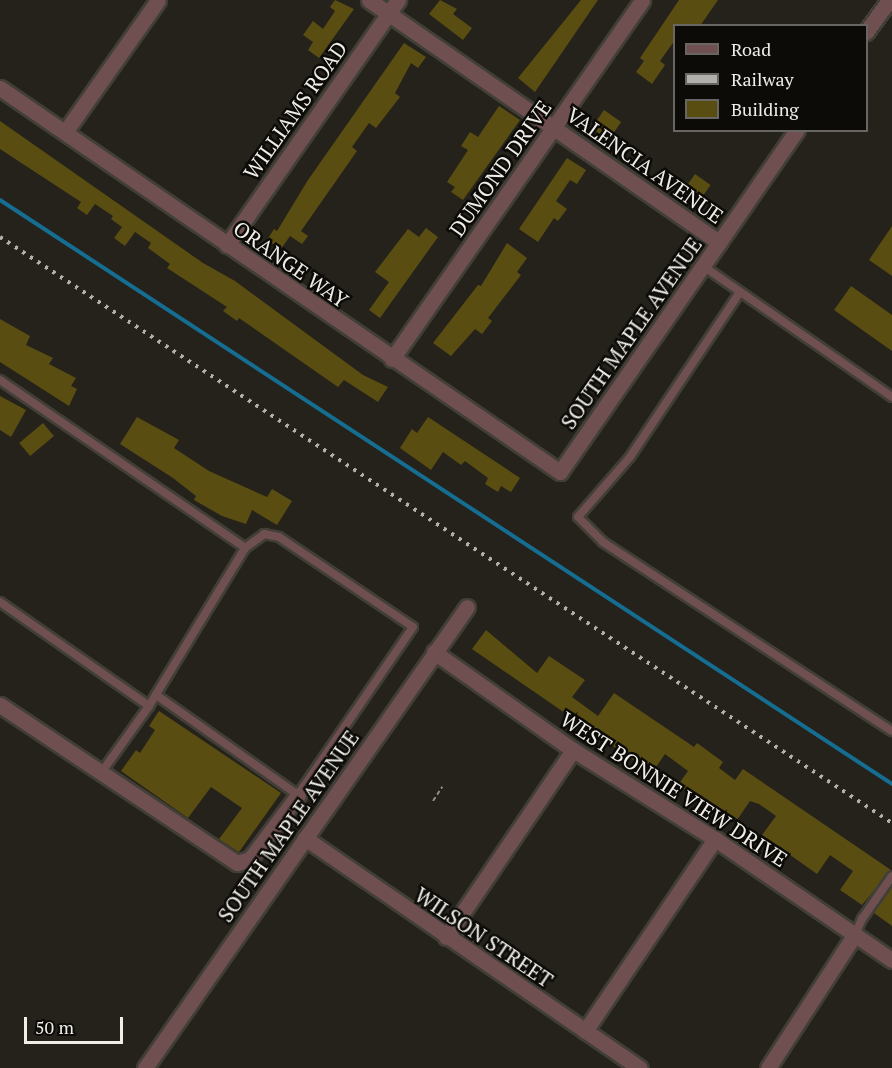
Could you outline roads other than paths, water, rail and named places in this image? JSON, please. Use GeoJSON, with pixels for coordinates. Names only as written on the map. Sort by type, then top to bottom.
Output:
{"type":"FeatureCollection","features":[{"type":"Feature","properties":{"kind":"street"},"geometry":{"type":"LineString","coordinates":[[65,132],[158,0]]}},
{"type":"Feature","properties":{"kind":"street","name":"VALENCIA AVENUE"},"geometry":{"type":"LineString","coordinates":[[369,0],[394,6],[554,128],[719,242]]}},
{"type":"Feature","properties":{"kind":"street","name":"DUMOND DRIVE"},"geometry":{"type":"LineString","coordinates":[[392,359],[642,0]]}},
{"type":"Feature","properties":{"kind":"street"},"geometry":{"type":"LineString","coordinates":[[868,31],[889,0]]}},
{"type":"Feature","properties":{"kind":"street","name":"WILLIAMS ROAD"},"geometry":{"type":"LineString","coordinates":[[227,245],[394,6]]}},
{"type":"Feature","properties":{"kind":"street","name":"ORANGE WAY"},"geometry":{"type":"LineString","coordinates":[[0,88],[392,359],[560,472]]}},
{"type":"Feature","properties":{"kind":"street","name":"SOUTH MAPLE AVENUE"},"geometry":{"type":"LineString","coordinates":[[560,472],[796,132]]}},
{"type":"Feature","properties":{"kind":"street","name":"SOUTH MAPLE AVENUE"},"geometry":{"type":"LineString","coordinates":[[145,1068],[467,607]]}},
{"type":"Feature","properties":{"kind":"street","name":"WEST BONNIE VIEW DRIVE"},"geometry":{"type":"LineString","coordinates":[[434,652],[573,750],[715,839],[892,960]]}},
{"type":"Feature","properties":{"kind":"street"},"geometry":{"type":"LineString","coordinates":[[0,705],[100,775],[237,864],[250,859],[298,795]]}},
{"type":"Feature","properties":{"kind":"street"},"geometry":{"type":"LineString","coordinates":[[446,937],[573,750]]}},
{"type":"Feature","properties":{"kind":"street","name":"WILSON STREET"},"geometry":{"type":"LineString","coordinates":[[305,838],[446,937],[640,1068]]}},
{"type":"Feature","properties":{"kind":"street"},"geometry":{"type":"LineString","coordinates":[[585,1031],[715,839]]}},
{"type":"Feature","properties":{"kind":"street"},"geometry":{"type":"LineString","coordinates":[[768,1068],[855,934]]}},
{"type":"Feature","properties":{"kind":"lane"},"geometry":{"type":"LineString","coordinates":[[703,266],[892,397]]}},
{"type":"Feature","properties":{"kind":"lane"},"geometry":{"type":"LineString","coordinates":[[740,292],[630,457],[578,517],[603,542],[892,731]]}},
{"type":"Feature","properties":{"kind":"lane"},"geometry":{"type":"LineString","coordinates":[[0,380],[245,548]]}},
{"type":"Feature","properties":{"kind":"lane"},"geometry":{"type":"LineString","coordinates":[[100,775],[149,706],[156,694],[245,548],[264,534],[279,537],[413,627],[298,795],[156,694]]}},
{"type":"Feature","properties":{"kind":"lane"},"geometry":{"type":"LineString","coordinates":[[0,602],[149,706]]}},
{"type":"Feature","properties":{"kind":"lane"},"geometry":{"type":"LineString","coordinates":[[855,934],[862,919],[892,876]]}},
{"type":"Feature","properties":{"kind":"waterway"},"geometry":{"type":"LineString","coordinates":[[0,200],[892,784]]}},
{"type":"Feature","properties":{"kind":"railway"},"geometry":{"type":"LineString","coordinates":[[0,237],[892,823]]}}]}
